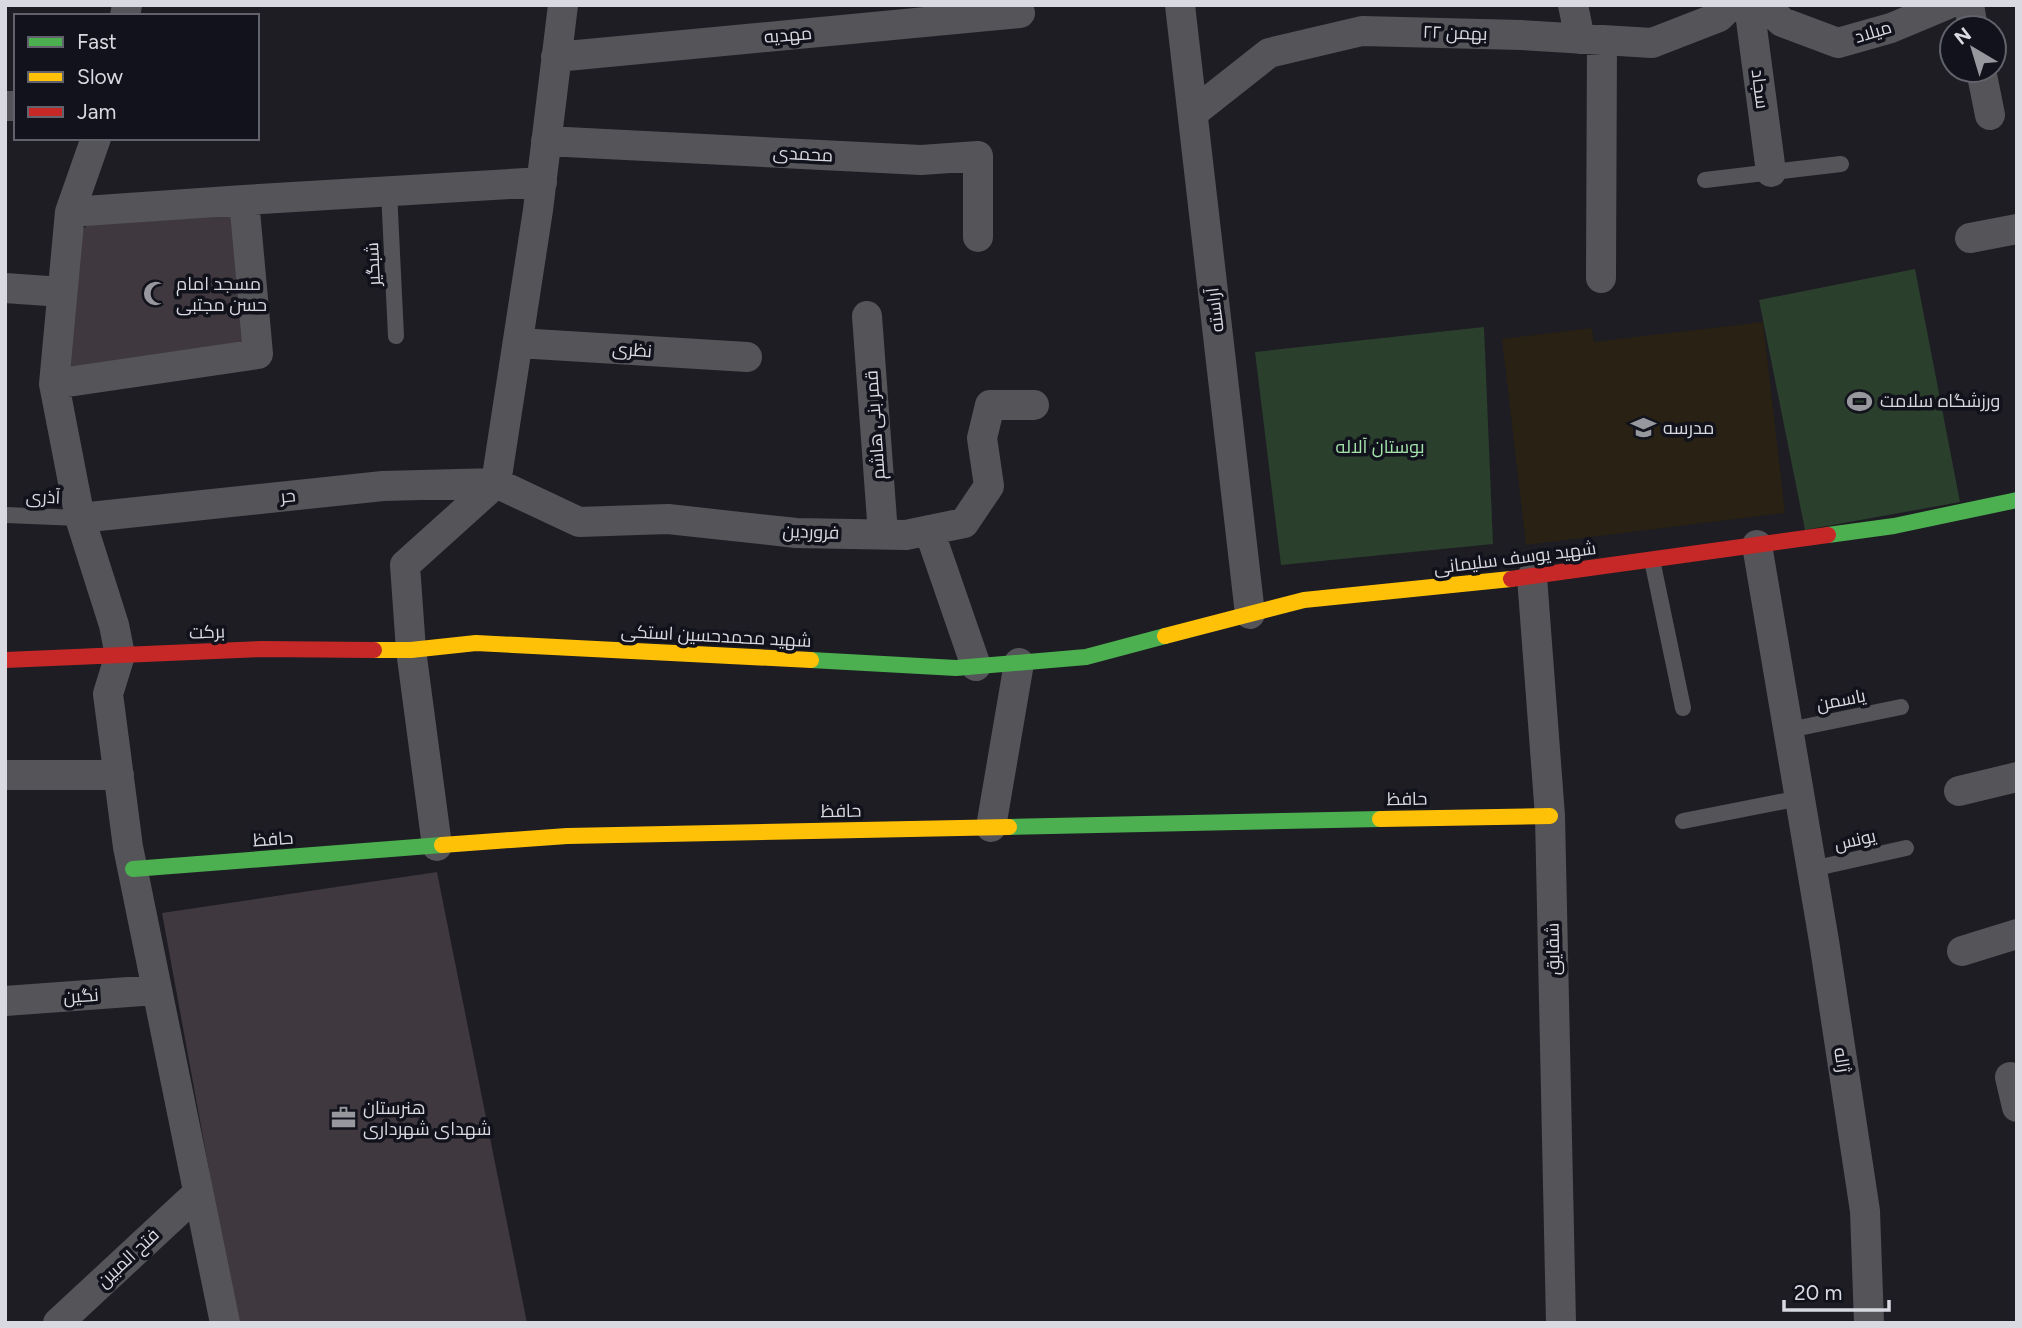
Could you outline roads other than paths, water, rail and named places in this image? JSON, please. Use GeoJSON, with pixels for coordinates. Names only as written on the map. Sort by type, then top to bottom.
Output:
{"type":"FeatureCollection","features":[{"type":"Feature","properties":{"kind":"street"},"geometry":{"type":"LineString","coordinates":[[437,846],[411,650],[405,565],[496,483],[542,182],[563,5]]}},
{"type":"Feature","properties":{"kind":"street","name":"آراسته"},"geometry":{"type":"LineString","coordinates":[[1180,5],[1250,614]]}},
{"type":"Feature","properties":{"kind":"street"},"geometry":{"type":"LineString","coordinates":[[1573,5],[1591,39],[1601,278]]}},
{"type":"Feature","properties":{"kind":"street","name":"۲۲ بهمن"},"geometry":{"type":"LineString","coordinates":[[1193,113],[1269,53],[1362,31],[1652,43],[1720,18],[1731,5]]}},
{"type":"Feature","properties":{"kind":"street","name":"سجاد"},"geometry":{"type":"LineString","coordinates":[[1749,5],[1771,172]]}},
{"type":"Feature","properties":{"kind":"street","name":"میلاد"},"geometry":{"type":"LineString","coordinates":[[1764,5],[1782,22],[1838,43],[1891,28],[1946,5]]}},
{"type":"Feature","properties":{"kind":"street","name":"مهدیه"},"geometry":{"type":"LineString","coordinates":[[556,57],[1020,13]]}},
{"type":"Feature","properties":{"kind":"street"},"geometry":{"type":"LineString","coordinates":[[1984,84],[1990,115]]}},
{"type":"Feature","properties":{"kind":"street"},"geometry":{"type":"LineString","coordinates":[[95,140],[70,212],[54,384],[80,518],[114,625],[120,655],[108,694],[133,869],[225,1323]]}},
{"type":"Feature","properties":{"kind":"street","name":"محمدی"},"geometry":{"type":"LineString","coordinates":[[546,141],[921,160],[978,156],[978,237]]}},
{"type":"Feature","properties":{"kind":"street"},"geometry":{"type":"LineString","coordinates":[[70,212],[542,182]]}},
{"type":"Feature","properties":{"kind":"street"},"geometry":{"type":"LineString","coordinates":[[54,384],[258,354],[244,200]]}},
{"type":"Feature","properties":{"kind":"street"},"geometry":{"type":"LineString","coordinates":[[1970,238],[2017,229]]}},
{"type":"Feature","properties":{"kind":"street"},"geometry":{"type":"LineString","coordinates":[[5,288],[62,292]]}},
{"type":"Feature","properties":{"kind":"street","name":"قمر بنی هاشم"},"geometry":{"type":"LineString","coordinates":[[867,316],[883,534]]}},
{"type":"Feature","properties":{"kind":"street","name":"نظری"},"geometry":{"type":"LineString","coordinates":[[518,342],[747,357]]}},
{"type":"Feature","properties":{"kind":"street","name":"فروردین"},"geometry":{"type":"LineString","coordinates":[[496,483],[579,522],[668,519],[796,533],[906,535],[964,523],[989,486],[982,438],[990,405],[1034,405]]}},
{"type":"Feature","properties":{"kind":"street","name":"حر"},"geometry":{"type":"LineString","coordinates":[[80,518],[383,486],[496,483]]}},
{"type":"Feature","properties":{"kind":"street","name":"شهید یوسف سلیمانی"},"geometry":{"type":"LineString","coordinates":[[1019,663],[1086,657],[1304,600],[1532,577],[2015,507]]}},
{"type":"Feature","properties":{"kind":"street"},"geometry":{"type":"LineString","coordinates":[[929,530],[976,666]]}},
{"type":"Feature","properties":{"kind":"street","name":"ژاله"},"geometry":{"type":"LineString","coordinates":[[1757,545],[1812,869],[1865,1211],[1870,1323]]}},
{"type":"Feature","properties":{"kind":"street","name":"شقایق"},"geometry":{"type":"LineString","coordinates":[[1532,577],[1550,816],[1561,1323]]}},
{"type":"Feature","properties":{"kind":"street","name":"شهید محمدحسین استکی"},"geometry":{"type":"LineString","coordinates":[[411,650],[477,643],[956,668],[1019,663]]}},
{"type":"Feature","properties":{"kind":"street","name":"برکت"},"geometry":{"type":"LineString","coordinates":[[5,660],[261,649],[411,650]]}},
{"type":"Feature","properties":{"kind":"street"},"geometry":{"type":"LineString","coordinates":[[991,827],[1019,663]]}},
{"type":"Feature","properties":{"kind":"street"},"geometry":{"type":"LineString","coordinates":[[5,775],[119,775]]}},
{"type":"Feature","properties":{"kind":"street"},"geometry":{"type":"LineString","coordinates":[[1959,792],[2017,777]]}},
{"type":"Feature","properties":{"kind":"street","name":"حافظ"},"geometry":{"type":"LineString","coordinates":[[133,869],[568,836],[1550,816]]}},
{"type":"Feature","properties":{"kind":"street"},"geometry":{"type":"LineString","coordinates":[[1962,951],[2017,934]]}},
{"type":"Feature","properties":{"kind":"street","name":"نگین"},"geometry":{"type":"LineString","coordinates":[[5,1001],[156,990]]}},
{"type":"Feature","properties":{"kind":"street"},"geometry":{"type":"LineString","coordinates":[[2010,1077],[2017,1107]]}},
{"type":"Feature","properties":{"kind":"street","name":"فتح المبین"},"geometry":{"type":"LineString","coordinates":[[58,1323],[198,1193]]}},
{"type":"Feature","properties":{"kind":"lane"},"geometry":{"type":"LineString","coordinates":[[1705,180],[1842,164]]}},
{"type":"Feature","properties":{"kind":"lane","name":"شبگیر"},"geometry":{"type":"LineString","coordinates":[[389,191],[396,336]]}},
{"type":"Feature","properties":{"kind":"lane","name":"آذری"},"geometry":{"type":"LineString","coordinates":[[5,515],[80,518]]}},
{"type":"Feature","properties":{"kind":"lane"},"geometry":{"type":"LineString","coordinates":[[1652,560],[1683,708]]}},
{"type":"Feature","properties":{"kind":"lane","name":"یاسمن"},"geometry":{"type":"LineString","coordinates":[[1789,730],[1901,707]]}},
{"type":"Feature","properties":{"kind":"lane"},"geometry":{"type":"LineString","coordinates":[[1683,821],[1800,798]]}},
{"type":"Feature","properties":{"kind":"lane","name":"یونس"},"geometry":{"type":"LineString","coordinates":[[1812,869],[1906,848]]}},
{"type":"Feature","properties":{"kind":"place","name":"مسجد امام حسن مجتبی"},"geometry":{"type":"Point","coordinates":[156,294]}},
{"type":"Feature","properties":{"kind":"place","name":"ورزشگاه سلامت"},"geometry":{"type":"Point","coordinates":[1860,401]}},
{"type":"Feature","properties":{"kind":"place","name":"مدرسه"},"geometry":{"type":"Point","coordinates":[1643,428]}},
{"type":"Feature","properties":{"kind":"place","name":"هنرستان شهدای شهرداری"},"geometry":{"type":"Point","coordinates":[343,1118]}},
{"type":"Feature","properties":{"kind":"park label","name":"بوستان آلاله"},"geometry":{"type":"Point","coordinates":[1380,447]}}]}
